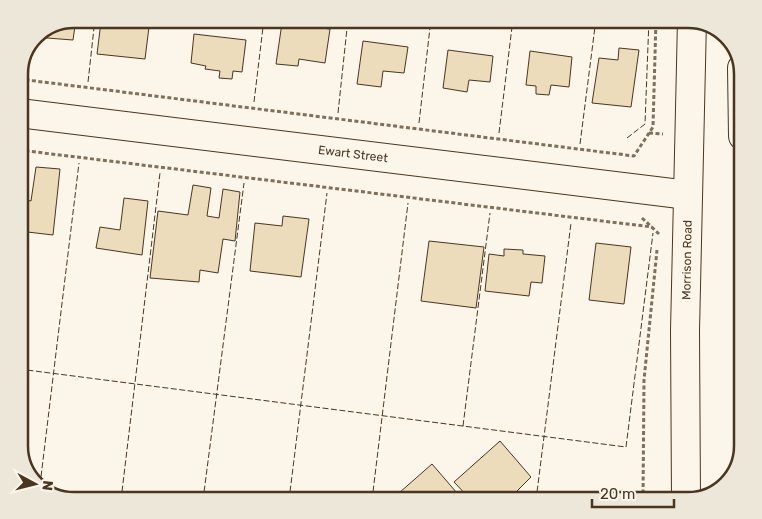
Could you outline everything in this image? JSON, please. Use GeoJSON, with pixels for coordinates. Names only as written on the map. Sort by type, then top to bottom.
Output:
{"type":"FeatureCollection","features":[{"type":"Feature","properties":{"kind":"street","name":"Morrison Road"},"geometry":{"type":"LineString","coordinates":[[686,492],[685,331],[692,28]]}},
{"type":"Feature","properties":{"kind":"street","name":"Ewart Street"},"geometry":{"type":"LineString","coordinates":[[28,114],[688,195]]}},
{"type":"Feature","properties":{"kind":"path"},"geometry":{"type":"LineString","coordinates":[[28,79],[634,156],[653,127],[656,28]]}},
{"type":"Feature","properties":{"kind":"path"},"geometry":{"type":"LineString","coordinates":[[28,151],[652,227]]}},
{"type":"Feature","properties":{"kind":"path"},"geometry":{"type":"LineString","coordinates":[[640,216],[659,233],[644,380],[643,492]]}},
{"type":"Feature","properties":{"kind":"building"},"geometry":{"type":"Polygon","coordinates":[[[65,28],[75,28],[73,40],[45,38],[65,28]]]}},
{"type":"Feature","properties":{"kind":"building"},"geometry":{"type":"Polygon","coordinates":[[[100,28],[149,28],[145,59],[97,54],[100,28]]]}},
{"type":"Feature","properties":{"kind":"building"},"geometry":{"type":"Polygon","coordinates":[[[281,28],[330,29],[325,63],[299,59],[298,66],[276,64],[281,28]]]}},
{"type":"Feature","properties":{"kind":"building"},"geometry":{"type":"Polygon","coordinates":[[[194,34],[246,40],[242,72],[233,71],[232,79],[219,78],[220,71],[205,69],[206,66],[191,63],[194,34]]]}},
{"type":"Feature","properties":{"kind":"building"},"geometry":{"type":"Polygon","coordinates":[[[363,41],[408,47],[404,73],[383,71],[381,87],[357,84],[363,41]]]}},
{"type":"Feature","properties":{"kind":"building"},"geometry":{"type":"Polygon","coordinates":[[[619,48],[639,50],[631,107],[592,103],[599,58],[618,60],[619,48]]]}},
{"type":"Feature","properties":{"kind":"building"},"geometry":{"type":"Polygon","coordinates":[[[448,50],[493,56],[490,82],[469,80],[467,92],[443,88],[448,50]]]}},
{"type":"Feature","properties":{"kind":"building"},"geometry":{"type":"Polygon","coordinates":[[[530,51],[572,57],[569,87],[551,85],[549,95],[536,94],[536,86],[526,85],[530,51]]]}},
{"type":"Feature","properties":{"kind":"building"},"geometry":{"type":"Polygon","coordinates":[[[36,167],[60,169],[53,235],[28,232],[28,200],[31,201],[36,167]]]}},
{"type":"Feature","properties":{"kind":"building"},"geometry":{"type":"Polygon","coordinates":[[[193,185],[211,188],[207,216],[219,218],[223,189],[240,192],[235,241],[223,239],[218,273],[200,270],[199,282],[150,278],[158,211],[188,215],[193,185]]]}},
{"type":"Feature","properties":{"kind":"building"},"geometry":{"type":"Polygon","coordinates":[[[124,198],[148,201],[142,255],[96,248],[100,227],[120,230],[124,198]]]}},
{"type":"Feature","properties":{"kind":"building"},"geometry":{"type":"Polygon","coordinates":[[[283,216],[309,219],[301,277],[250,271],[255,223],[282,226],[283,216]]]}},
{"type":"Feature","properties":{"kind":"building"},"geometry":{"type":"Polygon","coordinates":[[[429,241],[484,247],[476,308],[421,301],[429,241]]]}},
{"type":"Feature","properties":{"kind":"building"},"geometry":{"type":"Polygon","coordinates":[[[596,243],[631,247],[624,304],[589,300],[596,243]]]}},
{"type":"Feature","properties":{"kind":"building"},"geometry":{"type":"Polygon","coordinates":[[[504,249],[523,250],[523,254],[545,256],[542,283],[531,282],[529,296],[485,291],[489,254],[504,256],[504,249]]]}},
{"type":"Feature","properties":{"kind":"building"},"geometry":{"type":"Polygon","coordinates":[[[500,441],[531,477],[516,492],[463,492],[454,482],[500,441]]]}},
{"type":"Feature","properties":{"kind":"building"},"geometry":{"type":"Polygon","coordinates":[[[432,464],[456,492],[400,492],[432,464]]]}},
{"type":"Feature","properties":{"kind":"fence"},"geometry":{"type":"LineString","coordinates":[[88,82],[94,28]]}},
{"type":"Feature","properties":{"kind":"fence"},"geometry":{"type":"LineString","coordinates":[[254,102],[263,28]]}},
{"type":"Feature","properties":{"kind":"fence"},"geometry":{"type":"LineString","coordinates":[[338,113],[347,28]]}},
{"type":"Feature","properties":{"kind":"fence"},"geometry":{"type":"LineString","coordinates":[[419,123],[430,28]]}},
{"type":"Feature","properties":{"kind":"fence"},"geometry":{"type":"LineString","coordinates":[[499,133],[512,28]]}},
{"type":"Feature","properties":{"kind":"fence"},"geometry":{"type":"LineString","coordinates":[[580,144],[595,28]]}},
{"type":"Feature","properties":{"kind":"fence"},"geometry":{"type":"LineString","coordinates":[[627,138],[645,124],[649,28]]}},
{"type":"Feature","properties":{"kind":"fence"},"geometry":{"type":"LineString","coordinates":[[43,459],[79,163]]}},
{"type":"Feature","properties":{"kind":"fence"},"geometry":{"type":"LineString","coordinates":[[122,492],[160,173]]}},
{"type":"Feature","properties":{"kind":"fence"},"geometry":{"type":"LineString","coordinates":[[204,492],[244,183]]}},
{"type":"Feature","properties":{"kind":"fence"},"geometry":{"type":"LineString","coordinates":[[290,492],[327,193]]}},
{"type":"Feature","properties":{"kind":"fence"},"geometry":{"type":"LineString","coordinates":[[373,492],[408,203]]}},
{"type":"Feature","properties":{"kind":"fence"},"geometry":{"type":"LineString","coordinates":[[463,426],[490,213]]}},
{"type":"Feature","properties":{"kind":"fence"},"geometry":{"type":"LineString","coordinates":[[537,492],[571,223]]}},
{"type":"Feature","properties":{"kind":"fence"},"geometry":{"type":"LineString","coordinates":[[28,370],[626,447],[653,233]]}}]}
